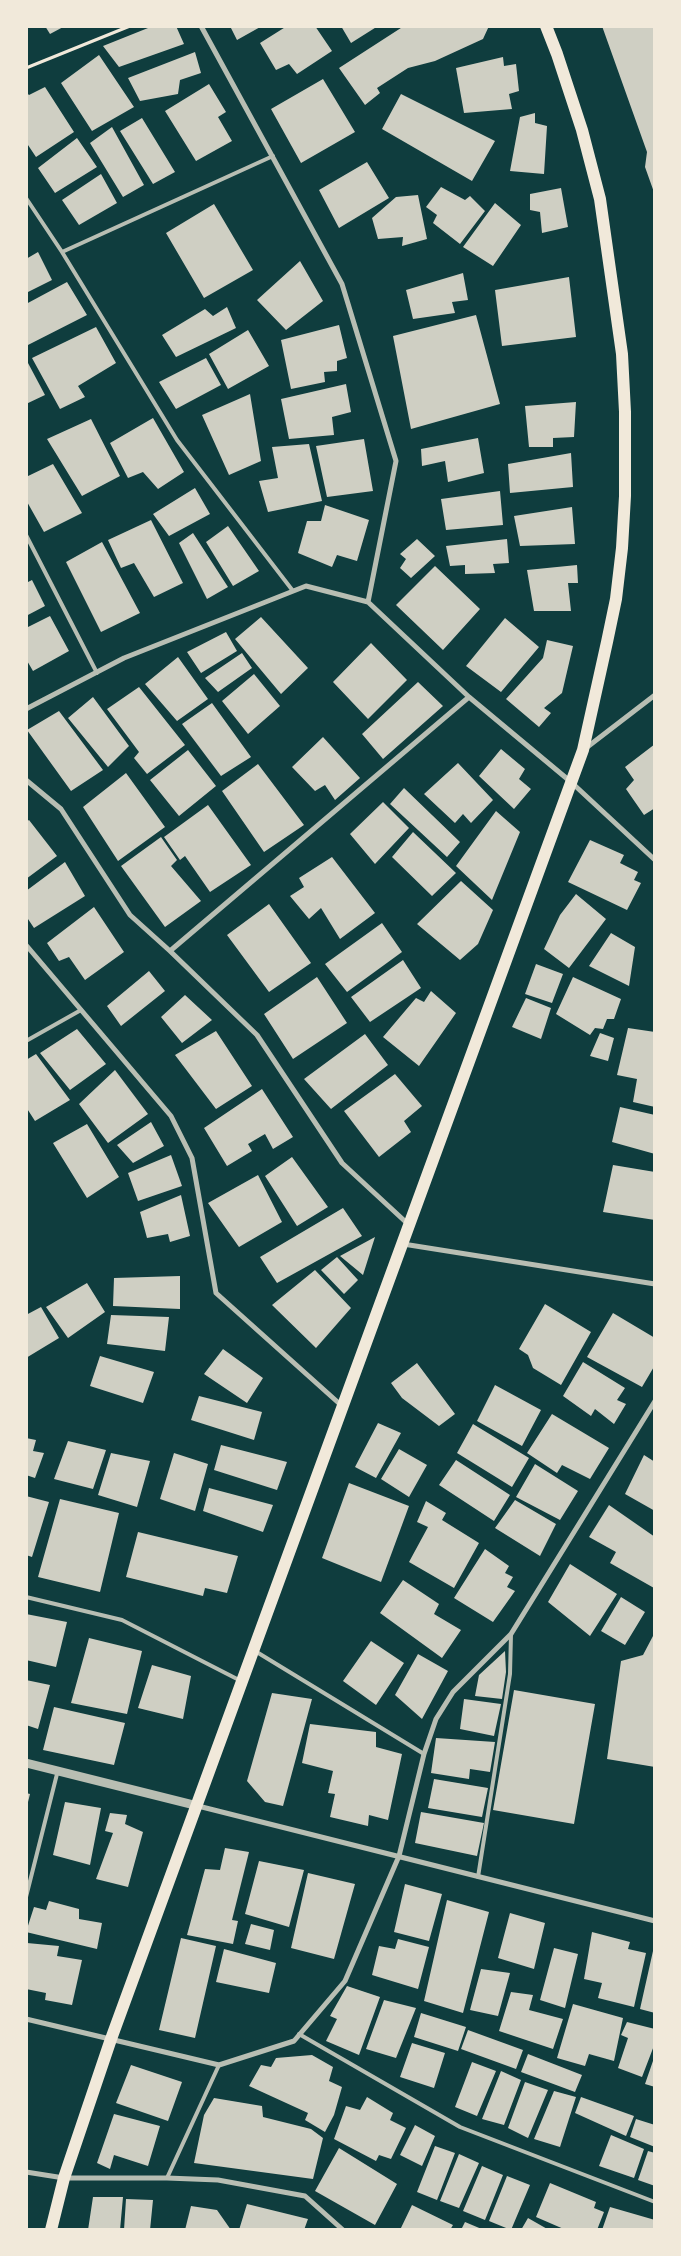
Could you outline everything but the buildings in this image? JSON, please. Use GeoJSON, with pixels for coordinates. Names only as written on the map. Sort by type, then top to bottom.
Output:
{"type":"FeatureCollection","features":[{"type":"Feature","properties":{"kind":"main road"},"geometry":{"type":"LineString","coordinates":[[51,2230],[64,2178],[111,2039],[255,1651],[342,1406],[571,782],[582,750],[616,599],[622,548],[625,496],[625,412],[615,294],[600,199],[582,130],[546,26]]}},
{"type":"Feature","properties":{"kind":"street"},"geometry":{"type":"LineString","coordinates":[[201,26],[342,284],[396,461],[368,602]]}},
{"type":"Feature","properties":{"kind":"street"},"geometry":{"type":"LineString","coordinates":[[26,710],[124,658],[306,586],[368,602],[469,697],[571,782],[655,860]]}},
{"type":"Feature","properties":{"kind":"street"},"geometry":{"type":"LineString","coordinates":[[582,750],[655,695]]}},
{"type":"Feature","properties":{"kind":"street"},"geometry":{"type":"LineString","coordinates":[[170,951],[469,697]]}},
{"type":"Feature","properties":{"kind":"street"},"geometry":{"type":"LineString","coordinates":[[26,780],[61,809],[130,916],[170,951],[257,1035],[342,1163],[409,1225]]}},
{"type":"Feature","properties":{"kind":"street"},"geometry":{"type":"LineString","coordinates":[[26,945],[171,1116],[192,1158],[216,1293],[342,1406]]}},
{"type":"Feature","properties":{"kind":"street"},"geometry":{"type":"LineString","coordinates":[[403,1244],[655,1284]]}},
{"type":"Feature","properties":{"kind":"street"},"geometry":{"type":"LineString","coordinates":[[26,2019],[219,2065],[294,2041],[345,1980],[399,1856],[424,1754],[436,1719],[453,1692],[511,1634],[655,1401]]}},
{"type":"Feature","properties":{"kind":"street"},"geometry":{"type":"LineString","coordinates":[[26,1763],[655,1921]]}},
{"type":"Feature","properties":{"kind":"street"},"geometry":{"type":"LineString","coordinates":[[26,2172],[64,2178],[218,2180],[305,2196],[343,2230]]}},
{"type":"Feature","properties":{"kind":"lane"},"geometry":{"type":"LineString","coordinates":[[62,252],[273,156]]}},
{"type":"Feature","properties":{"kind":"lane"},"geometry":{"type":"LineString","coordinates":[[26,198],[62,252],[177,440],[294,591]]}},
{"type":"Feature","properties":{"kind":"lane"},"geometry":{"type":"LineString","coordinates":[[26,535],[97,673]]}},
{"type":"Feature","properties":{"kind":"lane"},"geometry":{"type":"LineString","coordinates":[[26,1041],[81,1010]]}},
{"type":"Feature","properties":{"kind":"lane"},"geometry":{"type":"LineString","coordinates":[[26,1597],[122,1620],[243,1682]]}},
{"type":"Feature","properties":{"kind":"lane"},"geometry":{"type":"LineString","coordinates":[[478,1877],[510,1674],[511,1634]]}},
{"type":"Feature","properties":{"kind":"lane"},"geometry":{"type":"LineString","coordinates":[[255,1651],[424,1754]]}},
{"type":"Feature","properties":{"kind":"lane"},"geometry":{"type":"LineString","coordinates":[[26,1896],[58,1770]]}},
{"type":"Feature","properties":{"kind":"lane"},"geometry":{"type":"LineString","coordinates":[[299,2034],[460,2127],[655,2202]]}},
{"type":"Feature","properties":{"kind":"lane"},"geometry":{"type":"LineString","coordinates":[[167,2178],[219,2065]]}},
{"type":"Feature","properties":{"kind":"path"},"geometry":{"type":"LineString","coordinates":[[26,68],[130,26]]}}]}
